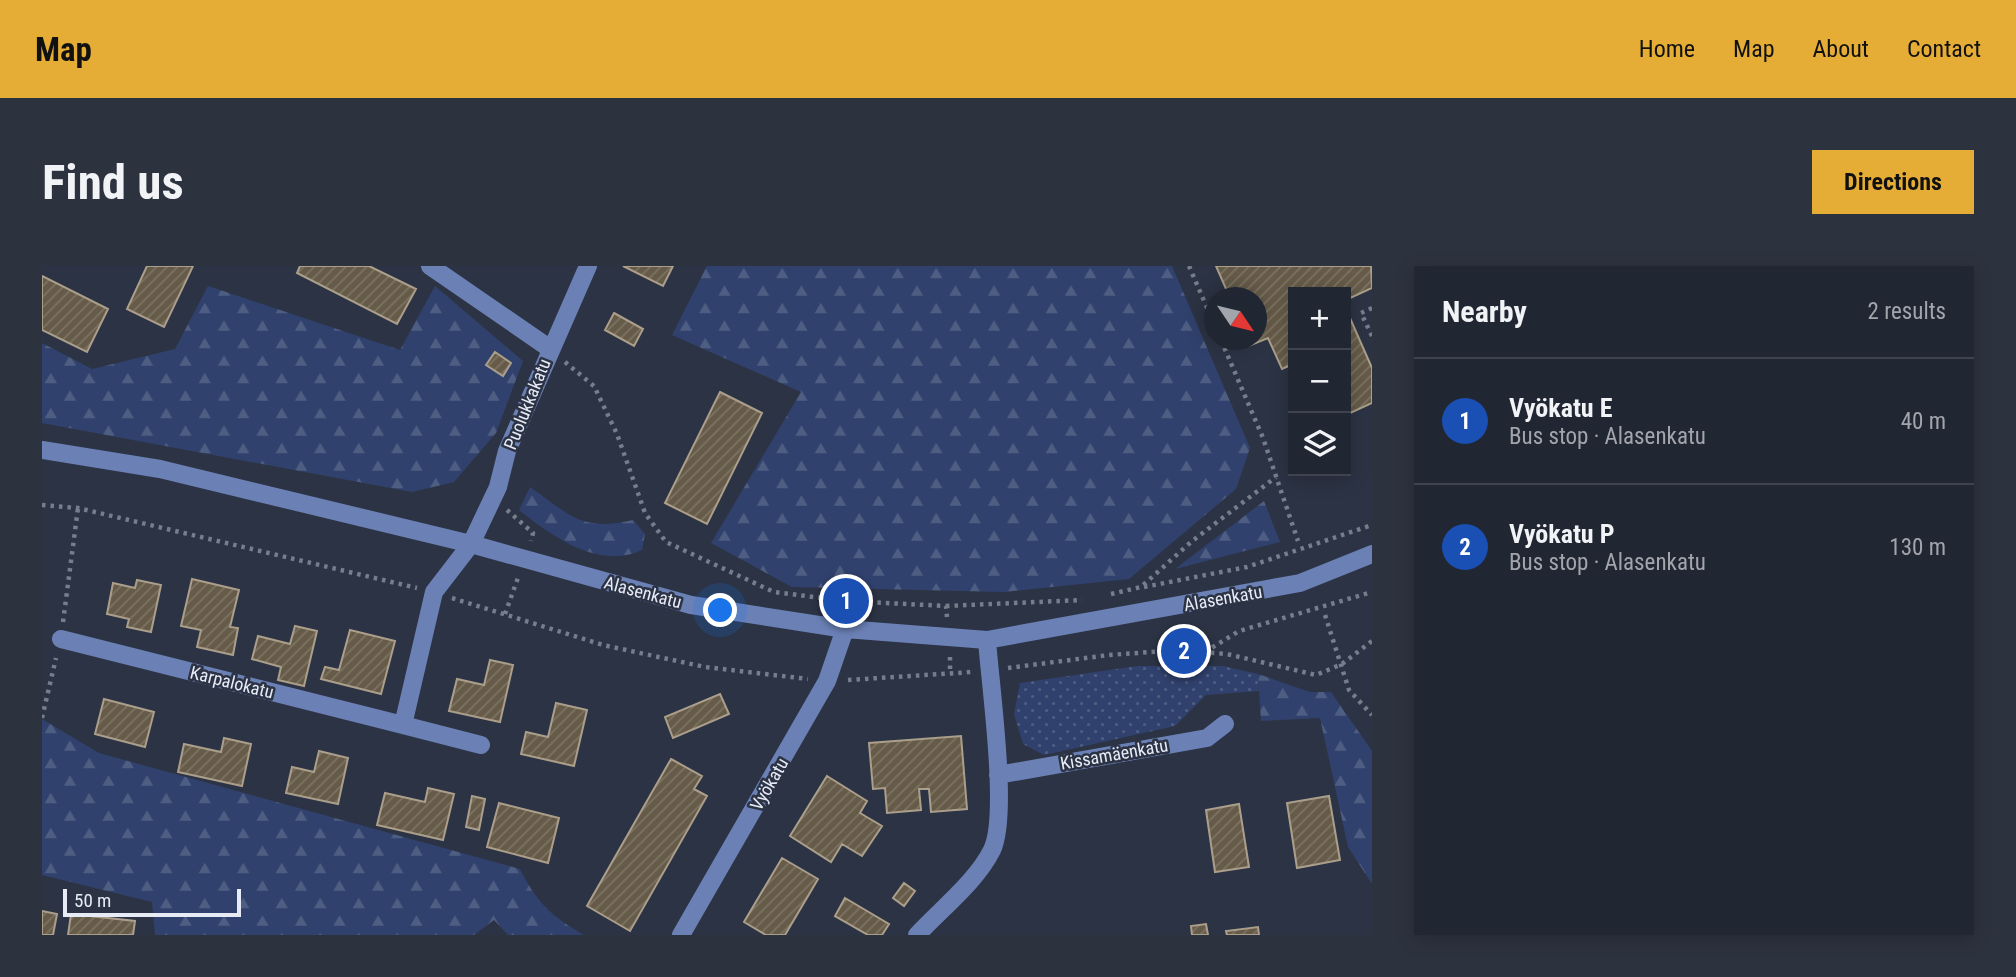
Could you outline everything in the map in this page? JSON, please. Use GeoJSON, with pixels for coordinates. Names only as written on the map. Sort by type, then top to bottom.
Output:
{"type":"FeatureCollection","features":[{"type":"Feature","properties":{"kind":"street"},"geometry":{"type":"LineString","coordinates":[[430,266],[549,348]]}},
{"type":"Feature","properties":{"kind":"street","name":"Puolukkakatu"},"geometry":{"type":"LineString","coordinates":[[471,544],[498,487],[507,451],[549,348],[587,266]]}},
{"type":"Feature","properties":{"kind":"street","name":"Alasenkatu"},"geometry":{"type":"LineString","coordinates":[[42,450],[160,469],[471,544],[691,605],[845,629],[949,639],[987,640],[1300,583],[1372,554]]}},
{"type":"Feature","properties":{"kind":"street"},"geometry":{"type":"LineString","coordinates":[[403,725],[434,592],[471,544]]}},
{"type":"Feature","properties":{"kind":"street","name":"Vyökatu"},"geometry":{"type":"LineString","coordinates":[[681,935],[827,681],[845,629]]}},
{"type":"Feature","properties":{"kind":"street","name":"Karpalokatu"},"geometry":{"type":"LineString","coordinates":[[61,639],[481,745]]}},
{"type":"Feature","properties":{"kind":"street"},"geometry":{"type":"LineString","coordinates":[[917,935],[966,883],[992,849],[999,816],[987,640]]}},
{"type":"Feature","properties":{"kind":"street","name":"Kissamäenkatu"},"geometry":{"type":"LineString","coordinates":[[998,775],[1208,738],[1226,724]]}},
{"type":"Feature","properties":{"kind":"path"},"geometry":{"type":"LineString","coordinates":[[1189,266],[1204,301]]}},
{"type":"Feature","properties":{"kind":"path"},"geometry":{"type":"LineString","coordinates":[[1372,308],[1361,313],[1372,337]]}},
{"type":"Feature","properties":{"kind":"path"},"geometry":{"type":"LineString","coordinates":[[549,348],[594,386],[617,434],[645,513],[666,542],[774,592],[846,601],[946,606],[1088,600]]}},
{"type":"Feature","properties":{"kind":"path"},"geometry":{"type":"LineString","coordinates":[[1225,350],[1263,438],[1298,541]]}},
{"type":"Feature","properties":{"kind":"path"},"geometry":{"type":"LineString","coordinates":[[1141,587],[1191,542],[1276,477]]}},
{"type":"Feature","properties":{"kind":"path"},"geometry":{"type":"LineString","coordinates":[[42,718],[61,639],[78,508]]}},
{"type":"Feature","properties":{"kind":"path"},"geometry":{"type":"LineString","coordinates":[[1101,596],[1247,567],[1372,525]]}},
{"type":"Feature","properties":{"kind":"path"},"geometry":{"type":"LineString","coordinates":[[1205,652],[1240,631],[1372,592]]}},
{"type":"Feature","properties":{"kind":"path"},"geometry":{"type":"LineString","coordinates":[[946,606],[950,673]]}},
{"type":"Feature","properties":{"kind":"path"},"geometry":{"type":"LineString","coordinates":[[1325,615],[1349,690],[1372,715]]}},
{"type":"Feature","properties":{"kind":"green space"},"geometry":{"type":"Polygon","coordinates":[[[707,266],[1172,266],[1204,341],[1204,350],[1208,350],[1250,448],[1236,489],[1129,579],[1004,592],[792,587],[711,543],[801,392],[672,335],[707,266]]]}},
{"type":"Feature","properties":{"kind":"green space"},"geometry":{"type":"Polygon","coordinates":[[[208,286],[400,350],[435,286],[523,361],[496,433],[454,482],[412,492],[42,423],[42,343],[92,369],[175,349],[208,286]]]}},
{"type":"Feature","properties":{"kind":"green space"},"geometry":{"type":"Polygon","coordinates":[[[530,487],[566,513],[588,522],[601,524],[633,520],[645,534],[642,550],[609,556],[577,548],[562,540],[519,510],[530,487]]]}},
{"type":"Feature","properties":{"kind":"green space"},"geometry":{"type":"Polygon","coordinates":[[[1264,501],[1280,542],[1175,569],[1264,501]]]}},
{"type":"Feature","properties":{"kind":"green space"},"geometry":{"type":"Polygon","coordinates":[[[1137,666],[1223,666],[1258,674],[1259,691],[1206,695],[1175,726],[1044,755],[1023,744],[1014,714],[1020,683],[1137,666]]]}},
{"type":"Feature","properties":{"kind":"green space"},"geometry":{"type":"Polygon","coordinates":[[[1258,674],[1310,692],[1331,692],[1372,751],[1372,884],[1348,847],[1320,718],[1261,721],[1258,674]]]}},
{"type":"Feature","properties":{"kind":"green space"},"geometry":{"type":"Polygon","coordinates":[[[42,719],[99,753],[520,869],[546,908],[584,935],[508,935],[494,920],[474,935],[155,935],[152,902],[42,875],[42,719]]]}},
{"type":"Feature","properties":{"kind":"building"},"geometry":{"type":"Polygon","coordinates":[[[147,266],[193,266],[164,327],[127,309],[147,266]]]}},
{"type":"Feature","properties":{"kind":"building"},"geometry":{"type":"Polygon","coordinates":[[[300,266],[369,266],[416,289],[397,324],[297,273],[300,266]]]}},
{"type":"Feature","properties":{"kind":"building"},"geometry":{"type":"Polygon","coordinates":[[[623,266],[673,266],[663,286],[623,266]]]}},
{"type":"Feature","properties":{"kind":"building"},"geometry":{"type":"Polygon","coordinates":[[[1216,266],[1371,266],[1372,288],[1351,298],[1351,287],[1288,287],[1288,366],[1282,369],[1267,338],[1267,287],[1225,287],[1216,266]]]}},
{"type":"Feature","properties":{"kind":"building"},"geometry":{"type":"Polygon","coordinates":[[[42,276],[108,309],[87,352],[42,330],[42,276]]]}},
{"type":"Feature","properties":{"kind":"building"},"geometry":{"type":"Polygon","coordinates":[[[614,313],[643,329],[634,346],[605,330],[614,313]]]}},
{"type":"Feature","properties":{"kind":"building"},"geometry":{"type":"Polygon","coordinates":[[[1351,320],[1372,368],[1372,403],[1351,413],[1351,320]]]}},
{"type":"Feature","properties":{"kind":"building"},"geometry":{"type":"Polygon","coordinates":[[[495,352],[511,363],[503,376],[486,365],[495,352]]]}},
{"type":"Feature","properties":{"kind":"building"},"geometry":{"type":"Polygon","coordinates":[[[720,392],[762,413],[707,524],[665,503],[720,392]]]}},
{"type":"Feature","properties":{"kind":"building"},"geometry":{"type":"Polygon","coordinates":[[[192,579],[239,590],[230,627],[238,628],[233,655],[197,647],[201,630],[181,626],[192,579]]]}},
{"type":"Feature","properties":{"kind":"building"},"geometry":{"type":"Polygon","coordinates":[[[137,580],[161,585],[151,632],[127,627],[129,619],[107,614],[113,583],[135,588],[137,580]]]}},
{"type":"Feature","properties":{"kind":"building"},"geometry":{"type":"Polygon","coordinates":[[[295,626],[317,631],[304,686],[278,680],[281,667],[252,659],[258,636],[290,644],[295,626]]]}},
{"type":"Feature","properties":{"kind":"building"},"geometry":{"type":"Polygon","coordinates":[[[350,630],[395,641],[381,694],[321,679],[325,667],[339,670],[350,630]]]}},
{"type":"Feature","properties":{"kind":"building"},"geometry":{"type":"Polygon","coordinates":[[[490,660],[513,665],[500,722],[449,711],[457,679],[484,685],[490,660]]]}},
{"type":"Feature","properties":{"kind":"building"},"geometry":{"type":"Polygon","coordinates":[[[720,694],[729,714],[673,738],[665,717],[720,694]]]}},
{"type":"Feature","properties":{"kind":"building"},"geometry":{"type":"Polygon","coordinates":[[[104,699],[154,712],[145,747],[95,734],[104,699]]]}},
{"type":"Feature","properties":{"kind":"building"},"geometry":{"type":"Polygon","coordinates":[[[556,703],[587,710],[574,766],[521,754],[526,732],[548,737],[556,703]]]}},
{"type":"Feature","properties":{"kind":"building"},"geometry":{"type":"Polygon","coordinates":[[[961,736],[967,809],[931,812],[929,789],[919,789],[921,810],[887,813],[885,788],[873,789],[869,743],[961,736]]]}},
{"type":"Feature","properties":{"kind":"building"},"geometry":{"type":"Polygon","coordinates":[[[224,738],[251,744],[242,786],[178,772],[184,744],[221,752],[224,738]]]}},
{"type":"Feature","properties":{"kind":"building"},"geometry":{"type":"Polygon","coordinates":[[[319,751],[348,758],[338,804],[286,793],[292,767],[314,772],[319,751]]]}},
{"type":"Feature","properties":{"kind":"building"},"geometry":{"type":"Polygon","coordinates":[[[671,759],[702,776],[694,789],[707,796],[630,931],[587,906],[671,759]]]}},
{"type":"Feature","properties":{"kind":"building"},"geometry":{"type":"Polygon","coordinates":[[[827,776],[867,801],[860,813],[882,826],[862,856],[842,844],[831,862],[790,836],[827,776]]]}},
{"type":"Feature","properties":{"kind":"building"},"geometry":{"type":"Polygon","coordinates":[[[428,788],[454,794],[443,840],[377,825],[385,793],[425,802],[428,788]]]}},
{"type":"Feature","properties":{"kind":"building"},"geometry":{"type":"Polygon","coordinates":[[[472,796],[485,799],[479,830],[466,827],[472,796]]]}},
{"type":"Feature","properties":{"kind":"building"},"geometry":{"type":"Polygon","coordinates":[[[1329,796],[1340,860],[1297,868],[1287,803],[1329,796]]]}},
{"type":"Feature","properties":{"kind":"building"},"geometry":{"type":"Polygon","coordinates":[[[499,803],[559,818],[548,863],[487,847],[499,803]]]}},
{"type":"Feature","properties":{"kind":"building"},"geometry":{"type":"Polygon","coordinates":[[[1239,804],[1249,867],[1215,872],[1206,810],[1239,804]]]}},
{"type":"Feature","properties":{"kind":"building"},"geometry":{"type":"Polygon","coordinates":[[[782,858],[818,879],[785,935],[766,935],[744,922],[782,858]]]}},
{"type":"Feature","properties":{"kind":"building"},"geometry":{"type":"Polygon","coordinates":[[[904,883],[915,891],[904,906],[893,898],[904,883]]]}},
{"type":"Feature","properties":{"kind":"building"},"geometry":{"type":"Polygon","coordinates":[[[845,898],[889,924],[882,935],[868,935],[835,916],[845,898]]]}},
{"type":"Feature","properties":{"kind":"building"},"geometry":{"type":"Polygon","coordinates":[[[42,911],[57,914],[53,935],[42,935],[42,911]]]}},
{"type":"Feature","properties":{"kind":"building"},"geometry":{"type":"Polygon","coordinates":[[[71,914],[135,921],[133,935],[68,935],[71,914]]]}},
{"type":"Feature","properties":{"kind":"building"},"geometry":{"type":"Polygon","coordinates":[[[1206,924],[1208,935],[1192,935],[1191,926],[1206,924]]]}},
{"type":"Feature","properties":{"kind":"building"},"geometry":{"type":"Polygon","coordinates":[[[1258,927],[1259,935],[1227,935],[1226,931],[1258,927]]]}},
{"type":"Feature","properties":{"kind":"place","name":"Vyökatu E"},"geometry":{"type":"Point","coordinates":[846,601]}},
{"type":"Feature","properties":{"kind":"place","name":"Vyökatu P"},"geometry":{"type":"Point","coordinates":[1184,651]}}]}
